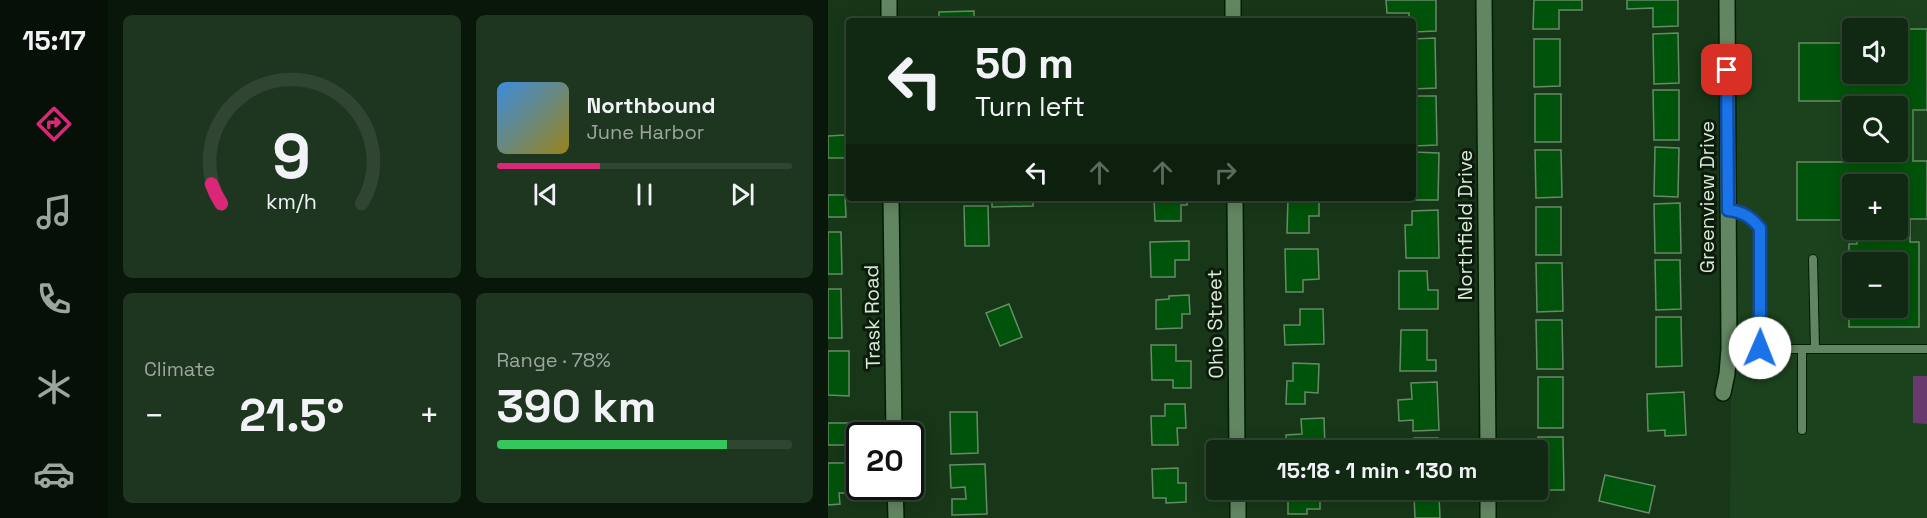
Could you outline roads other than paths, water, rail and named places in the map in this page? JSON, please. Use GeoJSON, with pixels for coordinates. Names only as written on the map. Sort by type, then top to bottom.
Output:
{"type":"FeatureCollection","features":[{"type":"Feature","properties":{"kind":"street"},"geometry":{"type":"LineString","coordinates":[[889,0],[889,18]]}},
{"type":"Feature","properties":{"kind":"street"},"geometry":{"type":"LineString","coordinates":[[1233,0],[1233,18]]}},
{"type":"Feature","properties":{"kind":"street","name":"Northfield Drive"},"geometry":{"type":"LineString","coordinates":[[1484,0],[1488,440]]}},
{"type":"Feature","properties":{"kind":"street","name":"Greenview Drive"},"geometry":{"type":"LineString","coordinates":[[1724,393],[1729,349],[1727,0]]}},
{"type":"Feature","properties":{"kind":"street","name":"Trask Road"},"geometry":{"type":"LineString","coordinates":[[891,201],[894,422]]}},
{"type":"Feature","properties":{"kind":"street","name":"Ohio Street"},"geometry":{"type":"LineString","coordinates":[[1235,201],[1237,440]]}},
{"type":"Feature","properties":{"kind":"street"},"geometry":{"type":"LineString","coordinates":[[895,500],[896,518]]}},
{"type":"Feature","properties":{"kind":"street"},"geometry":{"type":"LineString","coordinates":[[1238,500],[1238,518]]}},
{"type":"Feature","properties":{"kind":"street"},"geometry":{"type":"LineString","coordinates":[[1488,500],[1488,518]]}},
{"type":"Feature","properties":{"kind":"lane"},"geometry":{"type":"LineString","coordinates":[[1728,210],[1751,217],[1760,228],[1760,348]]}},
{"type":"Feature","properties":{"kind":"lane"},"geometry":{"type":"LineString","coordinates":[[1813,259],[1815,349]]}},
{"type":"Feature","properties":{"kind":"lane"},"geometry":{"type":"LineString","coordinates":[[1729,349],[1927,349]]}},
{"type":"Feature","properties":{"kind":"lane"},"geometry":{"type":"LineString","coordinates":[[1802,349],[1802,430]]}}]}
